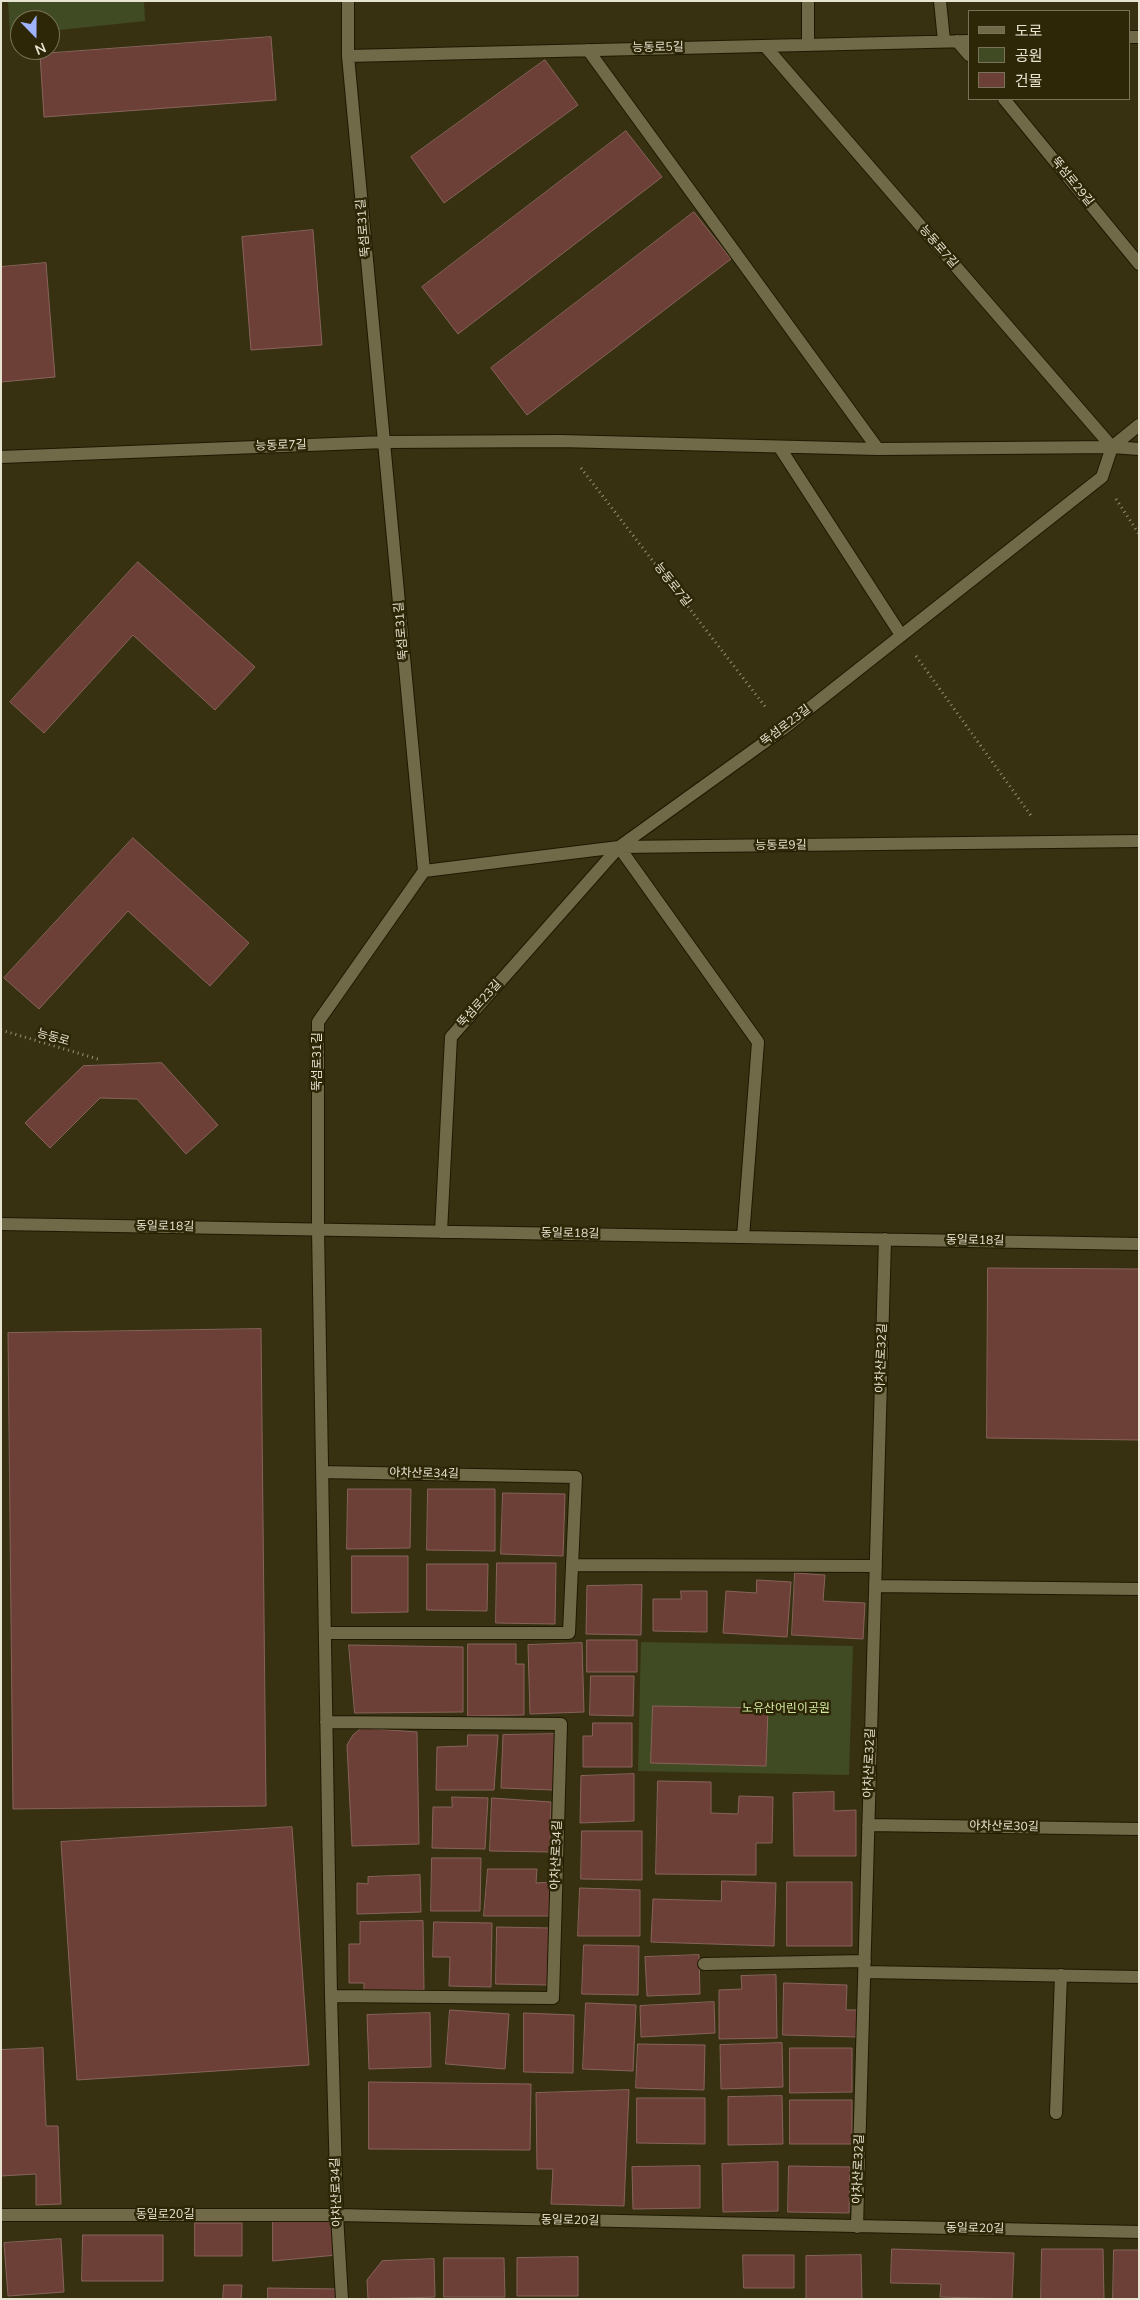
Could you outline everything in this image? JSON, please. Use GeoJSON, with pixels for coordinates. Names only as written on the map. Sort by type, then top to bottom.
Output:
{"type":"FeatureCollection","features":[{"type":"Feature","properties":{"kind":"street","name":"뚝섬로31길"},"geometry":{"type":"LineString","coordinates":[[318,1230],[318,1022],[424,871],[348,56],[348,1]]}},
{"type":"Feature","properties":{"kind":"street"},"geometry":{"type":"LineString","coordinates":[[808,1],[808,44]]}},
{"type":"Feature","properties":{"kind":"street"},"geometry":{"type":"LineString","coordinates":[[940,1],[957,41],[968,54]]}},
{"type":"Feature","properties":{"kind":"street","name":"능동로5길"},"geometry":{"type":"LineString","coordinates":[[348,56],[957,41]]}},
{"type":"Feature","properties":{"kind":"street","name":"능동로7길"},"geometry":{"type":"LineString","coordinates":[[765,46],[1112,447]]}},
{"type":"Feature","properties":{"kind":"street"},"geometry":{"type":"LineString","coordinates":[[588,50],[878,449]]}},
{"type":"Feature","properties":{"kind":"street","name":"뚝섬로29길"},"geometry":{"type":"LineString","coordinates":[[1005,100],[1139,264]]}},
{"type":"Feature","properties":{"kind":"street"},"geometry":{"type":"LineString","coordinates":[[1102,477],[1112,447],[1139,425]]}},
{"type":"Feature","properties":{"kind":"street","name":"능동로7길"},"geometry":{"type":"LineString","coordinates":[[1,457],[385,442],[560,441],[780,448],[1112,447],[1139,449]]}},
{"type":"Feature","properties":{"kind":"street"},"geometry":{"type":"LineString","coordinates":[[780,448],[901,635]]}},
{"type":"Feature","properties":{"kind":"street","name":"뚝섬로23길"},"geometry":{"type":"LineString","coordinates":[[441,1232],[451,1036],[619,847],[783,729],[1102,477]]}},
{"type":"Feature","properties":{"kind":"street","name":"능동로9길"},"geometry":{"type":"LineString","coordinates":[[424,871],[619,847],[1139,841]]}},
{"type":"Feature","properties":{"kind":"street"},"geometry":{"type":"LineString","coordinates":[[619,847],[758,1042],[743,1237]]}},
{"type":"Feature","properties":{"kind":"street","name":"동일로18길"},"geometry":{"type":"LineString","coordinates":[[1,1224],[1139,1244]]}},
{"type":"Feature","properties":{"kind":"street","name":"아차산로34길"},"geometry":{"type":"LineString","coordinates":[[318,1230],[331,1996],[337,2216],[342,2299]]}},
{"type":"Feature","properties":{"kind":"street","name":"아차산로32길"},"geometry":{"type":"LineString","coordinates":[[858,2227],[885,1239]]}},
{"type":"Feature","properties":{"kind":"street","name":"아차산로34길"},"geometry":{"type":"LineString","coordinates":[[322,1472],[576,1477],[569,1633],[325,1633]]}},
{"type":"Feature","properties":{"kind":"street"},"geometry":{"type":"LineString","coordinates":[[572,1565],[876,1566]]}},
{"type":"Feature","properties":{"kind":"street"},"geometry":{"type":"LineString","coordinates":[[875,1586],[1139,1588]]}},
{"type":"Feature","properties":{"kind":"street","name":"아차산로34길"},"geometry":{"type":"LineString","coordinates":[[326,1722],[561,1724],[553,1998],[331,1996]]}},
{"type":"Feature","properties":{"kind":"street","name":"아차산로30길"},"geometry":{"type":"LineString","coordinates":[[868,1825],[1139,1828]]}},
{"type":"Feature","properties":{"kind":"street"},"geometry":{"type":"LineString","coordinates":[[704,1964],[865,1966],[1060,1975],[1139,1976]]}},
{"type":"Feature","properties":{"kind":"street"},"geometry":{"type":"LineString","coordinates":[[1056,2113],[1060,1975]]}},
{"type":"Feature","properties":{"kind":"street","name":"동일로20길"},"geometry":{"type":"LineString","coordinates":[[1,2216],[337,2216],[1139,2232]]}},
{"type":"Feature","properties":{"kind":"path","name":"능동로7길"},"geometry":{"type":"LineString","coordinates":[[560,441],[783,729]]}},
{"type":"Feature","properties":{"kind":"path"},"geometry":{"type":"LineString","coordinates":[[1102,477],[1139,534]]}},
{"type":"Feature","properties":{"kind":"path"},"geometry":{"type":"LineString","coordinates":[[901,635],[1052,843]]}},
{"type":"Feature","properties":{"kind":"path","name":"능동로"},"geometry":{"type":"LineString","coordinates":[[1,1030],[101,1060]]}},
{"type":"Feature","properties":{"kind":"green space"},"geometry":{"type":"Polygon","coordinates":[[[8,1],[144,1],[145,21],[60,30],[60,10],[10,10],[10,35],[8,1]]]}},
{"type":"Feature","properties":{"kind":"green space","name":"노유산어린이공원"},"geometry":{"type":"Polygon","coordinates":[[[641,1642],[853,1646],[849,1775],[638,1771],[641,1642]]]}},
{"type":"Feature","properties":{"kind":"building"},"geometry":{"type":"Polygon","coordinates":[[[271,37],[276,100],[44,117],[40,60],[60,60],[60,53],[271,37]]]}},
{"type":"Feature","properties":{"kind":"building"},"geometry":{"type":"Polygon","coordinates":[[[545,60],[578,105],[444,203],[411,157],[545,60]]]}},
{"type":"Feature","properties":{"kind":"building"},"geometry":{"type":"Polygon","coordinates":[[[626,131],[662,177],[458,334],[422,287],[626,131]]]}},
{"type":"Feature","properties":{"kind":"building"},"geometry":{"type":"Polygon","coordinates":[[[694,212],[731,259],[527,415],[491,368],[694,212]]]}},
{"type":"Feature","properties":{"kind":"building"},"geometry":{"type":"Polygon","coordinates":[[[313,230],[322,345],[251,350],[242,237],[313,230]]]}},
{"type":"Feature","properties":{"kind":"building"},"geometry":{"type":"Polygon","coordinates":[[[46,263],[55,377],[1,382],[1,267],[46,263]]]}},
{"type":"Feature","properties":{"kind":"building"},"geometry":{"type":"Polygon","coordinates":[[[138,562],[255,667],[215,710],[133,635],[44,733],[10,702],[138,562]]]}},
{"type":"Feature","properties":{"kind":"building"},"geometry":{"type":"Polygon","coordinates":[[[133,838],[249,943],[210,986],[128,911],[39,1009],[4,978],[133,838]]]}},
{"type":"Feature","properties":{"kind":"building"},"geometry":{"type":"Polygon","coordinates":[[[162,1063],[218,1125],[186,1154],[137,1099],[100,1098],[50,1148],[25,1123],[83,1066],[162,1063]]]}},
{"type":"Feature","properties":{"kind":"building"},"geometry":{"type":"Polygon","coordinates":[[[988,1268],[1139,1269],[1139,1440],[987,1438],[988,1268]]]}},
{"type":"Feature","properties":{"kind":"building"},"geometry":{"type":"Polygon","coordinates":[[[261,1329],[266,1806],[13,1809],[8,1333],[261,1329]]]}},
{"type":"Feature","properties":{"kind":"building"},"geometry":{"type":"Polygon","coordinates":[[[348,1489],[411,1489],[410,1548],[347,1549],[348,1489]]]}},
{"type":"Feature","properties":{"kind":"building"},"geometry":{"type":"Polygon","coordinates":[[[428,1489],[495,1489],[495,1551],[427,1550],[428,1489]]]}},
{"type":"Feature","properties":{"kind":"building"},"geometry":{"type":"Polygon","coordinates":[[[503,1493],[565,1494],[563,1556],[501,1554],[503,1493]]]}},
{"type":"Feature","properties":{"kind":"building"},"geometry":{"type":"Polygon","coordinates":[[[352,1556],[408,1556],[408,1612],[352,1613],[352,1556]]]}},
{"type":"Feature","properties":{"kind":"building"},"geometry":{"type":"Polygon","coordinates":[[[497,1563],[556,1563],[555,1624],[496,1623],[497,1563]]]}},
{"type":"Feature","properties":{"kind":"building"},"geometry":{"type":"Polygon","coordinates":[[[427,1564],[488,1564],[487,1611],[427,1610],[427,1564]]]}},
{"type":"Feature","properties":{"kind":"building"},"geometry":{"type":"Polygon","coordinates":[[[795,1573],[825,1575],[823,1601],[865,1603],[863,1639],[792,1635],[795,1573]]]}},
{"type":"Feature","properties":{"kind":"building"},"geometry":{"type":"Polygon","coordinates":[[[757,1580],[791,1582],[787,1637],[723,1633],[726,1591],[756,1593],[757,1580]]]}},
{"type":"Feature","properties":{"kind":"building"},"geometry":{"type":"Polygon","coordinates":[[[642,1585],[641,1635],[586,1634],[587,1586],[642,1585]]]}},
{"type":"Feature","properties":{"kind":"building"},"geometry":{"type":"Polygon","coordinates":[[[681,1591],[707,1591],[707,1632],[653,1631],[653,1599],[681,1599],[681,1591]]]}},
{"type":"Feature","properties":{"kind":"building"},"geometry":{"type":"Polygon","coordinates":[[[587,1640],[637,1640],[637,1672],[587,1672],[587,1640]]]}},
{"type":"Feature","properties":{"kind":"building"},"geometry":{"type":"Polygon","coordinates":[[[582,1643],[584,1712],[530,1714],[528,1645],[582,1643]]]}},
{"type":"Feature","properties":{"kind":"building"},"geometry":{"type":"Polygon","coordinates":[[[468,1644],[516,1644],[516,1664],[524,1664],[524,1715],[468,1716],[468,1644]]]}},
{"type":"Feature","properties":{"kind":"building"},"geometry":{"type":"Polygon","coordinates":[[[349,1645],[463,1647],[463,1712],[355,1713],[349,1645]]]}},
{"type":"Feature","properties":{"kind":"building"},"geometry":{"type":"Polygon","coordinates":[[[591,1676],[634,1676],[633,1716],[590,1715],[591,1676]]]}},
{"type":"Feature","properties":{"kind":"building"},"geometry":{"type":"Polygon","coordinates":[[[653,1706],[768,1708],[766,1766],[651,1763],[653,1706]]]}},
{"type":"Feature","properties":{"kind":"building"},"geometry":{"type":"Polygon","coordinates":[[[593,1723],[632,1723],[632,1767],[583,1767],[583,1736],[592,1736],[593,1723]]]}},
{"type":"Feature","properties":{"kind":"building"},"geometry":{"type":"Polygon","coordinates":[[[362,1728],[417,1732],[419,1844],[352,1846],[347,1745],[353,1735],[362,1728]]]}},
{"type":"Feature","properties":{"kind":"building"},"geometry":{"type":"Polygon","coordinates":[[[557,1734],[553,1790],[501,1788],[503,1735],[557,1734]]]}},
{"type":"Feature","properties":{"kind":"building"},"geometry":{"type":"Polygon","coordinates":[[[468,1735],[498,1735],[494,1790],[436,1790],[437,1747],[467,1746],[468,1735]]]}},
{"type":"Feature","properties":{"kind":"building"},"geometry":{"type":"Polygon","coordinates":[[[634,1774],[634,1821],[580,1823],[581,1776],[634,1774]]]}},
{"type":"Feature","properties":{"kind":"building"},"geometry":{"type":"Polygon","coordinates":[[[658,1781],[711,1782],[711,1813],[738,1814],[739,1796],[773,1797],[772,1843],[756,1843],[756,1875],[656,1874],[658,1781]]]}},
{"type":"Feature","properties":{"kind":"building"},"geometry":{"type":"Polygon","coordinates":[[[834,1792],[834,1811],[856,1810],[856,1856],[794,1856],[793,1793],[834,1792]]]}},
{"type":"Feature","properties":{"kind":"building"},"geometry":{"type":"Polygon","coordinates":[[[452,1797],[488,1798],[485,1849],[432,1848],[433,1807],[452,1807],[452,1797]]]}},
{"type":"Feature","properties":{"kind":"building"},"geometry":{"type":"Polygon","coordinates":[[[492,1798],[551,1802],[550,1852],[490,1851],[492,1798]]]}},
{"type":"Feature","properties":{"kind":"building"},"geometry":{"type":"Polygon","coordinates":[[[292,1827],[309,2065],[77,2080],[61,1842],[292,1827]]]}},
{"type":"Feature","properties":{"kind":"building"},"geometry":{"type":"Polygon","coordinates":[[[582,1831],[642,1831],[642,1880],[581,1879],[582,1831]]]}},
{"type":"Feature","properties":{"kind":"building"},"geometry":{"type":"Polygon","coordinates":[[[432,1858],[481,1858],[480,1911],[431,1911],[432,1858]]]}},
{"type":"Feature","properties":{"kind":"building"},"geometry":{"type":"Polygon","coordinates":[[[488,1869],[537,1869],[536,1883],[552,1882],[549,1916],[484,1916],[488,1869]]]}},
{"type":"Feature","properties":{"kind":"building"},"geometry":{"type":"Polygon","coordinates":[[[420,1875],[421,1912],[357,1914],[357,1883],[368,1884],[368,1877],[420,1875]]]}},
{"type":"Feature","properties":{"kind":"building"},"geometry":{"type":"Polygon","coordinates":[[[722,1881],[776,1883],[774,1946],[651,1942],[653,1899],[721,1901],[722,1881]]]}},
{"type":"Feature","properties":{"kind":"building"},"geometry":{"type":"Polygon","coordinates":[[[787,1882],[852,1882],[852,1946],[787,1946],[787,1882]]]}},
{"type":"Feature","properties":{"kind":"building"},"geometry":{"type":"Polygon","coordinates":[[[580,1888],[640,1890],[640,1936],[578,1936],[580,1888]]]}},
{"type":"Feature","properties":{"kind":"building"},"geometry":{"type":"Polygon","coordinates":[[[423,1921],[424,1990],[364,1991],[364,1983],[349,1983],[349,1944],[360,1944],[360,1922],[423,1921]]]}},
{"type":"Feature","properties":{"kind":"building"},"geometry":{"type":"Polygon","coordinates":[[[434,1922],[492,1923],[491,1987],[449,1986],[450,1957],[433,1957],[434,1922]]]}},
{"type":"Feature","properties":{"kind":"building"},"geometry":{"type":"Polygon","coordinates":[[[497,1927],[550,1928],[548,1985],[496,1984],[497,1927]]]}},
{"type":"Feature","properties":{"kind":"building"},"geometry":{"type":"Polygon","coordinates":[[[584,1945],[639,1946],[638,1995],[582,1994],[584,1945]]]}},
{"type":"Feature","properties":{"kind":"building"},"geometry":{"type":"Polygon","coordinates":[[[699,1955],[700,1994],[647,1996],[645,1957],[699,1955]]]}},
{"type":"Feature","properties":{"kind":"building"},"geometry":{"type":"Polygon","coordinates":[[[776,1975],[777,2038],[719,2039],[719,1990],[742,1989],[741,1976],[776,1975]]]}},
{"type":"Feature","properties":{"kind":"building"},"geometry":{"type":"Polygon","coordinates":[[[784,1983],[847,1985],[846,2010],[857,2010],[856,2037],[783,2035],[784,1983]]]}},
{"type":"Feature","properties":{"kind":"building"},"geometry":{"type":"Polygon","coordinates":[[[714,2002],[715,2033],[641,2037],[640,2006],[714,2002]]]}},
{"type":"Feature","properties":{"kind":"building"},"geometry":{"type":"Polygon","coordinates":[[[586,2003],[636,2005],[633,2071],[583,2069],[586,2003]]]}},
{"type":"Feature","properties":{"kind":"building"},"geometry":{"type":"Polygon","coordinates":[[[450,2010],[509,2014],[505,2069],[446,2064],[450,2010]]]}},
{"type":"Feature","properties":{"kind":"building"},"geometry":{"type":"Polygon","coordinates":[[[430,2013],[431,2067],[369,2069],[367,2015],[430,2013]]]}},
{"type":"Feature","properties":{"kind":"building"},"geometry":{"type":"Polygon","coordinates":[[[524,2013],[574,2015],[573,2073],[524,2072],[524,2013]]]}},
{"type":"Feature","properties":{"kind":"building"},"geometry":{"type":"Polygon","coordinates":[[[782,2043],[783,2087],[721,2089],[720,2045],[782,2043]]]}},
{"type":"Feature","properties":{"kind":"building"},"geometry":{"type":"Polygon","coordinates":[[[638,2044],[705,2045],[704,2090],[636,2088],[638,2044]]]}},
{"type":"Feature","properties":{"kind":"building"},"geometry":{"type":"Polygon","coordinates":[[[43,2048],[46,2126],[58,2126],[61,2204],[36,2205],[36,2174],[1,2176],[1,2050],[43,2048]]]}},
{"type":"Feature","properties":{"kind":"building"},"geometry":{"type":"Polygon","coordinates":[[[790,2048],[852,2048],[852,2092],[790,2093],[790,2048]]]}},
{"type":"Feature","properties":{"kind":"building"},"geometry":{"type":"Polygon","coordinates":[[[369,2082],[531,2084],[530,2150],[369,2149],[369,2082]]]}},
{"type":"Feature","properties":{"kind":"building"},"geometry":{"type":"Polygon","coordinates":[[[629,2090],[624,2206],[551,2204],[553,2169],[537,2169],[536,2093],[629,2090]]]}},
{"type":"Feature","properties":{"kind":"building"},"geometry":{"type":"Polygon","coordinates":[[[782,2096],[783,2144],[728,2145],[728,2097],[782,2096]]]}},
{"type":"Feature","properties":{"kind":"building"},"geometry":{"type":"Polygon","coordinates":[[[637,2098],[705,2098],[705,2144],[637,2143],[637,2098]]]}},
{"type":"Feature","properties":{"kind":"building"},"geometry":{"type":"Polygon","coordinates":[[[790,2100],[852,2100],[852,2144],[790,2144],[790,2100]]]}},
{"type":"Feature","properties":{"kind":"building"},"geometry":{"type":"Polygon","coordinates":[[[778,2162],[778,2211],[723,2212],[722,2164],[778,2162]]]}},
{"type":"Feature","properties":{"kind":"building"},"geometry":{"type":"Polygon","coordinates":[[[700,2166],[700,2208],[633,2209],[632,2167],[700,2166]]]}},
{"type":"Feature","properties":{"kind":"building"},"geometry":{"type":"Polygon","coordinates":[[[789,2166],[850,2167],[849,2213],[788,2212],[789,2166]]]}},
{"type":"Feature","properties":{"kind":"building"},"geometry":{"type":"Polygon","coordinates":[[[273,2217],[327,2217],[335,2234],[337,2255],[273,2261],[273,2217]]]}},
{"type":"Feature","properties":{"kind":"building"},"geometry":{"type":"Polygon","coordinates":[[[195,2223],[242,2223],[242,2256],[195,2256],[195,2223]]]}},
{"type":"Feature","properties":{"kind":"building"},"geometry":{"type":"Polygon","coordinates":[[[83,2235],[163,2235],[163,2281],[82,2281],[83,2235]]]}},
{"type":"Feature","properties":{"kind":"building"},"geometry":{"type":"Polygon","coordinates":[[[61,2239],[64,2292],[8,2296],[4,2243],[61,2239]]]}},
{"type":"Feature","properties":{"kind":"building"},"geometry":{"type":"Polygon","coordinates":[[[892,2249],[1014,2253],[1012,2299],[940,2297],[941,2284],[891,2283],[892,2249]]]}},
{"type":"Feature","properties":{"kind":"building"},"geometry":{"type":"Polygon","coordinates":[[[1042,2249],[1103,2249],[1104,2299],[1041,2299],[1042,2249]]]}},
{"type":"Feature","properties":{"kind":"building"},"geometry":{"type":"Polygon","coordinates":[[[1114,2250],[1139,2250],[1139,2299],[1113,2299],[1114,2250]]]}},
{"type":"Feature","properties":{"kind":"building"},"geometry":{"type":"Polygon","coordinates":[[[743,2255],[794,2255],[794,2288],[744,2288],[743,2255]]]}},
{"type":"Feature","properties":{"kind":"building"},"geometry":{"type":"Polygon","coordinates":[[[861,2255],[862,2299],[806,2299],[806,2256],[861,2255]]]}},
{"type":"Feature","properties":{"kind":"building"},"geometry":{"type":"Polygon","coordinates":[[[578,2257],[578,2296],[517,2296],[517,2258],[578,2257]]]}},
{"type":"Feature","properties":{"kind":"building"},"geometry":{"type":"Polygon","coordinates":[[[444,2258],[504,2258],[505,2297],[444,2297],[444,2258]]]}},
{"type":"Feature","properties":{"kind":"building"},"geometry":{"type":"Polygon","coordinates":[[[434,2259],[435,2297],[368,2299],[367,2280],[382,2261],[434,2259]]]}},
{"type":"Feature","properties":{"kind":"building"},"geometry":{"type":"Polygon","coordinates":[[[224,2285],[242,2285],[241,2299],[223,2299],[224,2285]]]}},
{"type":"Feature","properties":{"kind":"building"},"geometry":{"type":"Polygon","coordinates":[[[268,2288],[339,2289],[339,2299],[268,2299],[268,2288]]]}}]}
